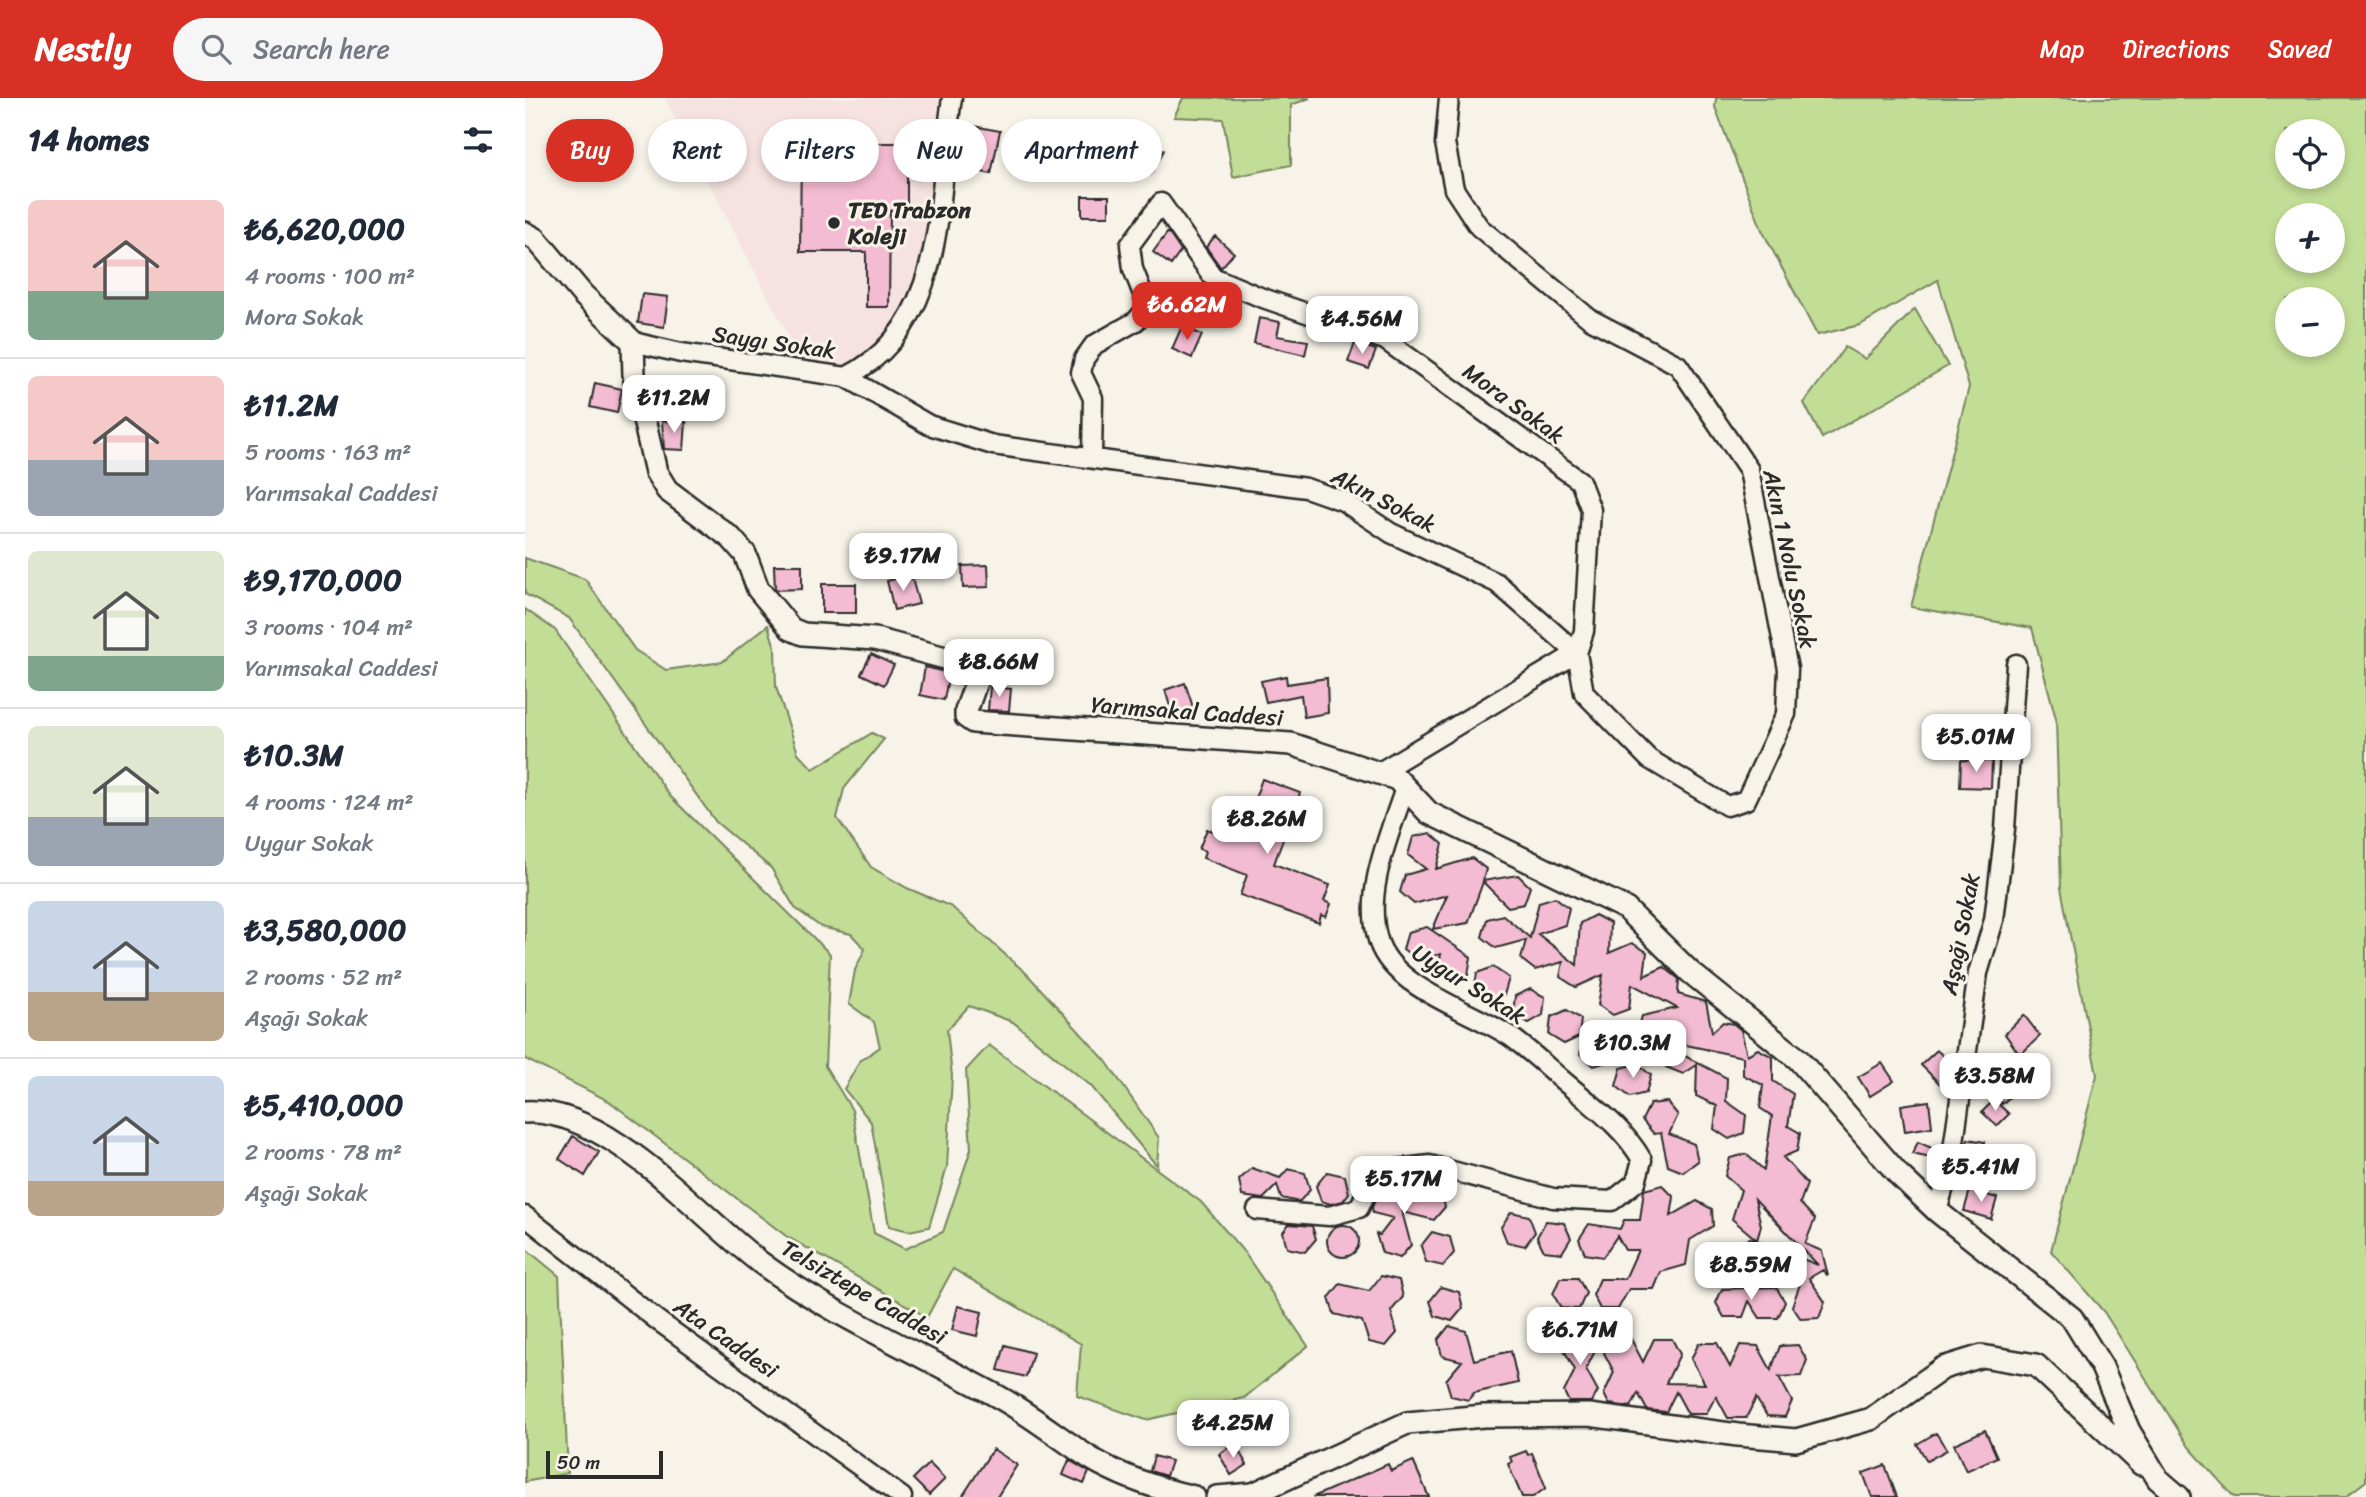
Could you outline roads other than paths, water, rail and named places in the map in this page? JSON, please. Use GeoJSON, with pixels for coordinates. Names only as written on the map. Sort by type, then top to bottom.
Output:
{"type":"FeatureCollection","features":[{"type":"Feature","properties":{"kind":"street","name":"Saygı Sokak"},"geometry":{"type":"LineString","coordinates":[[633,342],[681,353],[846,377],[869,366],[887,351],[925,284],[942,203],[952,98]]}},
{"type":"Feature","properties":{"kind":"street","name":"Akın 1 Nolu Sokak"},"geometry":{"type":"LineString","coordinates":[[1449,98],[1445,143],[1454,189],[1479,227],[1590,319],[1678,365],[1749,470],[1788,669],[1786,714],[1746,800],[1727,806],[1649,759],[1584,693],[1577,653]]}},
{"type":"Feature","properties":{"kind":"street","name":"Mora Sokak"},"geometry":{"type":"LineString","coordinates":[[1092,457],[1093,398],[1081,373],[1084,359],[1094,345],[1136,321],[1148,307],[1133,269],[1130,245],[1161,203],[1213,277],[1260,297],[1385,340],[1580,481],[1591,510],[1584,631],[1577,653]]}},
{"type":"Feature","properties":{"kind":"street"},"geometry":{"type":"LineString","coordinates":[[525,233],[536,239],[583,295],[633,342]]}},
{"type":"Feature","properties":{"kind":"street","name":"Yarımsakal Caddesi"},"geometry":{"type":"LineString","coordinates":[[633,342],[634,376],[656,472],[667,490],[731,538],[745,554],[758,589],[791,629],[803,634],[875,639],[971,665],[979,674],[966,710],[966,717],[973,722],[1291,744],[1397,779],[1429,813],[1625,908],[1668,950],[1798,1059],[1898,1174],[1937,1211]]}},
{"type":"Feature","properties":{"kind":"street","name":"Akın Sokak"},"geometry":{"type":"LineString","coordinates":[[846,377],[929,425],[993,445],[1306,488],[1343,502],[1391,533],[1497,583],[1577,653]]}},
{"type":"Feature","properties":{"kind":"street"},"geometry":{"type":"LineString","coordinates":[[1378,773],[1577,653]]}},
{"type":"Feature","properties":{"kind":"street","name":"Aşağı Sokak"},"geometry":{"type":"LineString","coordinates":[[1937,1211],[1951,1163],[1978,972],[1994,920],[2004,829],[2016,664]]}},
{"type":"Feature","properties":{"kind":"street","name":"Uygur Sokak"},"geometry":{"type":"LineString","coordinates":[[1257,1210],[1329,1216],[1349,1211],[1359,1208],[1368,1189],[1388,1170],[1430,1165],[1553,1199],[1579,1202],[1612,1201],[1636,1182],[1642,1160],[1619,1128],[1510,1036],[1468,1016],[1391,964],[1379,942],[1375,918],[1377,876],[1405,788]]}},
{"type":"Feature","properties":{"kind":"street","name":"Telsiztepe Caddesi"},"geometry":{"type":"LineString","coordinates":[[525,1112],[541,1111],[566,1116],[619,1145],[670,1183],[758,1260],[851,1319],[1000,1398],[1092,1459],[1156,1489],[1194,1497]]}},
{"type":"Feature","properties":{"kind":"street"},"geometry":{"type":"LineString","coordinates":[[1937,1211],[2072,1318],[2102,1367],[2129,1431],[2158,1479]]}},
{"type":"Feature","properties":{"kind":"street","name":"Ata Caddesi"},"geometry":{"type":"LineString","coordinates":[[525,1216],[657,1320],[902,1497]]}},
{"type":"Feature","properties":{"kind":"street"},"geometry":{"type":"LineString","coordinates":[[1217,1497],[1253,1494],[1407,1423],[1484,1416],[1589,1415],[1738,1436],[1796,1440],[1871,1419],[1943,1368],[1982,1356],[2036,1365],[2179,1497]]}},
{"type":"Feature","properties":{"kind":"place","name":"TED Trabzon Koleji"},"geometry":{"type":"Point","coordinates":[834,223]}}]}
